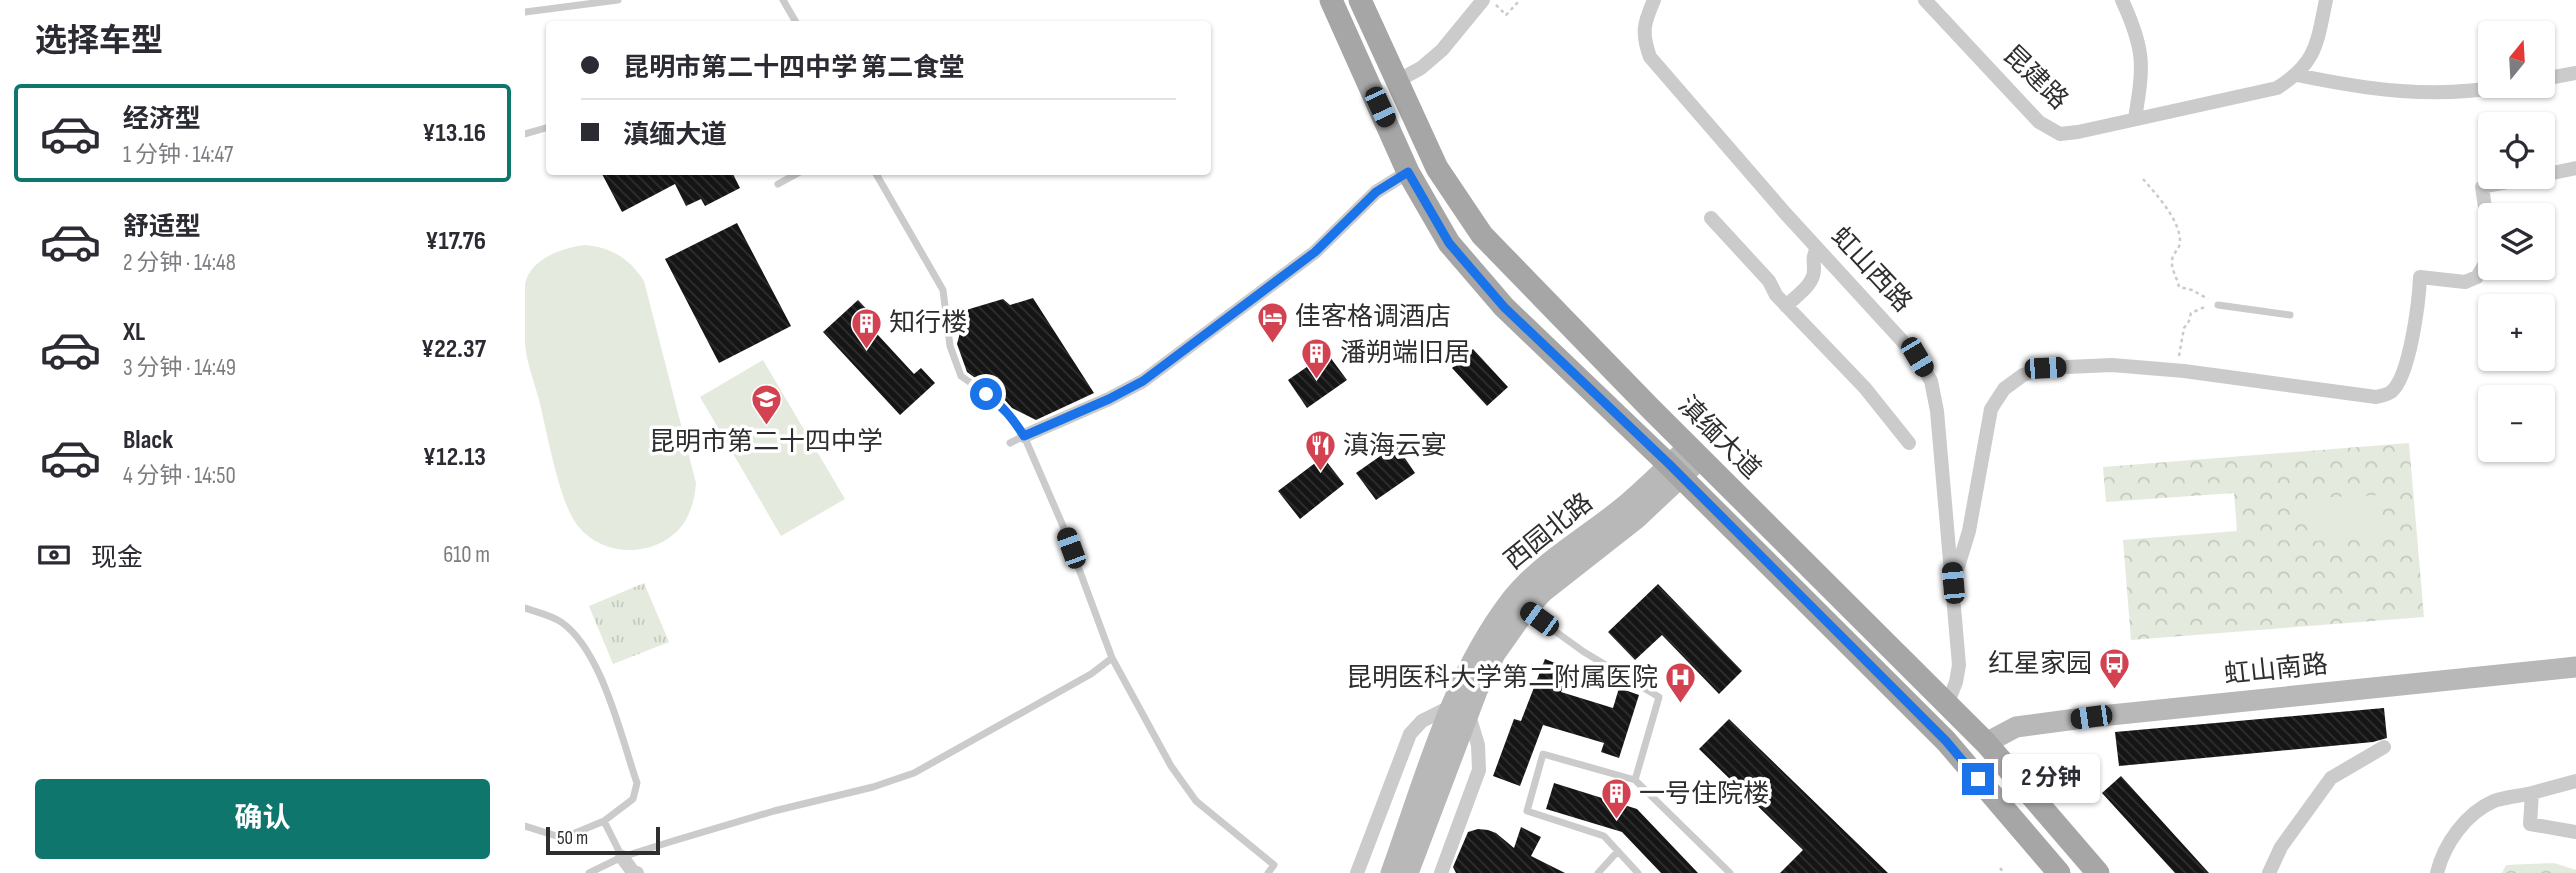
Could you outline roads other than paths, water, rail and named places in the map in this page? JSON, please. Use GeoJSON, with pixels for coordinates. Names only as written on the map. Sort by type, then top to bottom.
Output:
{"type":"FeatureCollection","features":[{"type":"Feature","properties":{"kind":"main road","name":"滇缅大道"},"geometry":{"type":"LineString","coordinates":[[1331,0],[1408,172],[1449,243],[1504,307],[1675,471],[1946,741],[2059,873]]}},
{"type":"Feature","properties":{"kind":"main road","name":"滇缅大道"},"geometry":{"type":"LineString","coordinates":[[1360,0],[1437,167],[1482,234],[1695,453],[1986,743],[2098,873]]}},
{"type":"Feature","properties":{"kind":"main road","name":"西园北路"},"geometry":{"type":"LineString","coordinates":[[1391,873],[1438,768],[1461,708],[1480,645],[1512,599],[1530,580],[1695,453]]}},
{"type":"Feature","properties":{"kind":"main road","name":"西园北路"},"geometry":{"type":"LineString","coordinates":[[1461,708],[1526,610],[1543,592],[1636,519],[1675,471]]}},
{"type":"Feature","properties":{"kind":"main road","name":"虹山南路"},"geometry":{"type":"LineString","coordinates":[[1986,743],[2016,727],[2091,717],[2576,667]]}},
{"type":"Feature","properties":{"kind":"main road","name":"西园北路"},"geometry":{"type":"LineString","coordinates":[[1408,873],[1438,768]]}},
{"type":"Feature","properties":{"kind":"street"},"geometry":{"type":"LineString","coordinates":[[1397,81],[1421,68],[1441,50],[1483,0]]}},
{"type":"Feature","properties":{"kind":"street","name":"虹山西路"},"geometry":{"type":"LineString","coordinates":[[1654,0],[1645,21],[1643,38],[1650,57],[1817,248],[1917,357],[1931,381],[1938,423],[1959,665],[1947,705]]}},
{"type":"Feature","properties":{"kind":"street","name":"昆建路"},"geometry":{"type":"LineString","coordinates":[[1925,0],[2039,122],[2060,134],[2111,126],[2135,118],[2277,88],[2297,75]]}},
{"type":"Feature","properties":{"kind":"street"},"geometry":{"type":"LineString","coordinates":[[2122,0],[2135,27],[2143,72],[2135,118]]}},
{"type":"Feature","properties":{"kind":"street"},"geometry":{"type":"LineString","coordinates":[[2297,75],[2308,63],[2318,40],[2326,0]]}},
{"type":"Feature","properties":{"kind":"street"},"geometry":{"type":"LineString","coordinates":[[2555,77],[2576,73]]}},
{"type":"Feature","properties":{"kind":"street"},"geometry":{"type":"LineString","coordinates":[[2297,75],[2359,88],[2414,94],[2478,91]]}},
{"type":"Feature","properties":{"kind":"street"},"geometry":{"type":"LineString","coordinates":[[2555,172],[2576,168]]}},
{"type":"Feature","properties":{"kind":"street"},"geometry":{"type":"LineString","coordinates":[[1017,440],[1143,381],[1315,252],[1376,192],[1408,172]]}},
{"type":"Feature","properties":{"kind":"street"},"geometry":{"type":"LineString","coordinates":[[1953,583],[1969,531],[1991,410],[2004,389],[2023,375],[2045,368],[2112,365],[2178,370],[2376,397],[2391,392],[2401,380],[2418,312],[2420,277],[2465,282],[2477,277],[2489,257],[2489,235],[2482,189]]}},
{"type":"Feature","properties":{"kind":"street"},"geometry":{"type":"LineString","coordinates":[[1711,218],[1769,281],[1776,296],[1865,388],[1909,443]]}},
{"type":"Feature","properties":{"kind":"street"},"geometry":{"type":"LineString","coordinates":[[1786,306],[1811,283],[1814,272],[1811,258],[1817,248]]}},
{"type":"Feature","properties":{"kind":"street"},"geometry":{"type":"LineString","coordinates":[[1357,873],[1410,734],[1422,722],[1461,708],[1479,745],[1479,770],[1441,873]]}},
{"type":"Feature","properties":{"kind":"street"},"geometry":{"type":"LineString","coordinates":[[2269,873],[2281,847],[2331,778],[2384,747]]}},
{"type":"Feature","properties":{"kind":"street"},"geometry":{"type":"LineString","coordinates":[[2437,873],[2451,840],[2467,820],[2494,801],[2576,781]]}},
{"type":"Feature","properties":{"kind":"street"},"geometry":{"type":"LineString","coordinates":[[2532,793],[2530,824],[2576,832]]}},
{"type":"Feature","properties":{"kind":"street"},"geometry":{"type":"LineString","coordinates":[[622,856],[633,872],[637,873]]}},
{"type":"Feature","properties":{"kind":"lane"},"geometry":{"type":"LineString","coordinates":[[525,12],[618,0]]}},
{"type":"Feature","properties":{"kind":"lane"},"geometry":{"type":"LineString","coordinates":[[783,0],[795,21]]}},
{"type":"Feature","properties":{"kind":"lane"},"geometry":{"type":"LineString","coordinates":[[525,134],[546,128]]}},
{"type":"Feature","properties":{"kind":"lane"},"geometry":{"type":"LineString","coordinates":[[778,184],[794,175]]}},
{"type":"Feature","properties":{"kind":"lane"},"geometry":{"type":"LineString","coordinates":[[876,175],[943,290],[950,346],[961,376],[999,403],[1010,415],[1017,440],[1063,526],[1112,658],[1171,766],[1196,801],[1274,865],[1268,873]]}},
{"type":"Feature","properties":{"kind":"lane"},"geometry":{"type":"LineString","coordinates":[[2218,305],[2290,315]]}},
{"type":"Feature","properties":{"kind":"lane"},"geometry":{"type":"LineString","coordinates":[[525,608],[560,621],[582,643],[604,686],[637,783],[633,799],[604,821],[563,838],[525,826]]}},
{"type":"Feature","properties":{"kind":"lane"},"geometry":{"type":"LineString","coordinates":[[1526,610],[1584,652],[1659,696],[1635,780]]}},
{"type":"Feature","properties":{"kind":"lane"},"geometry":{"type":"LineString","coordinates":[[589,873],[622,856],[774,811],[873,787],[914,773],[1091,674],[1112,658]]}},
{"type":"Feature","properties":{"kind":"lane"},"geometry":{"type":"LineString","coordinates":[[1638,873],[1604,836],[1527,811],[1543,754],[1635,780],[1730,873]]}},
{"type":"Feature","properties":{"kind":"lane"},"geometry":{"type":"LineString","coordinates":[[604,821],[622,856]]}},
{"type":"Feature","properties":{"kind":"lane"},"geometry":{"type":"LineString","coordinates":[[1598,873],[1618,852]]}},
{"type":"Feature","properties":{"kind":"place","name":"佳客格调酒店"},"geometry":{"type":"Point","coordinates":[1272,344]}},
{"type":"Feature","properties":{"kind":"place","name":"知行楼"},"geometry":{"type":"Point","coordinates":[866,350]}},
{"type":"Feature","properties":{"kind":"place","name":"潘朔端旧居"},"geometry":{"type":"Point","coordinates":[1317,380]}},
{"type":"Feature","properties":{"kind":"place","name":"昆明市第二十四中学"},"geometry":{"type":"Point","coordinates":[766,426]}},
{"type":"Feature","properties":{"kind":"place","name":"滇海云宴"},"geometry":{"type":"Point","coordinates":[1320,473]}},
{"type":"Feature","properties":{"kind":"place","name":"红星家园"},"geometry":{"type":"Point","coordinates":[2115,691]}},
{"type":"Feature","properties":{"kind":"place","name":"昆明医科大学第二附属医院"},"geometry":{"type":"Point","coordinates":[1681,705]}},
{"type":"Feature","properties":{"kind":"place","name":"一号住院楼"},"geometry":{"type":"Point","coordinates":[1616,821]}}]}
